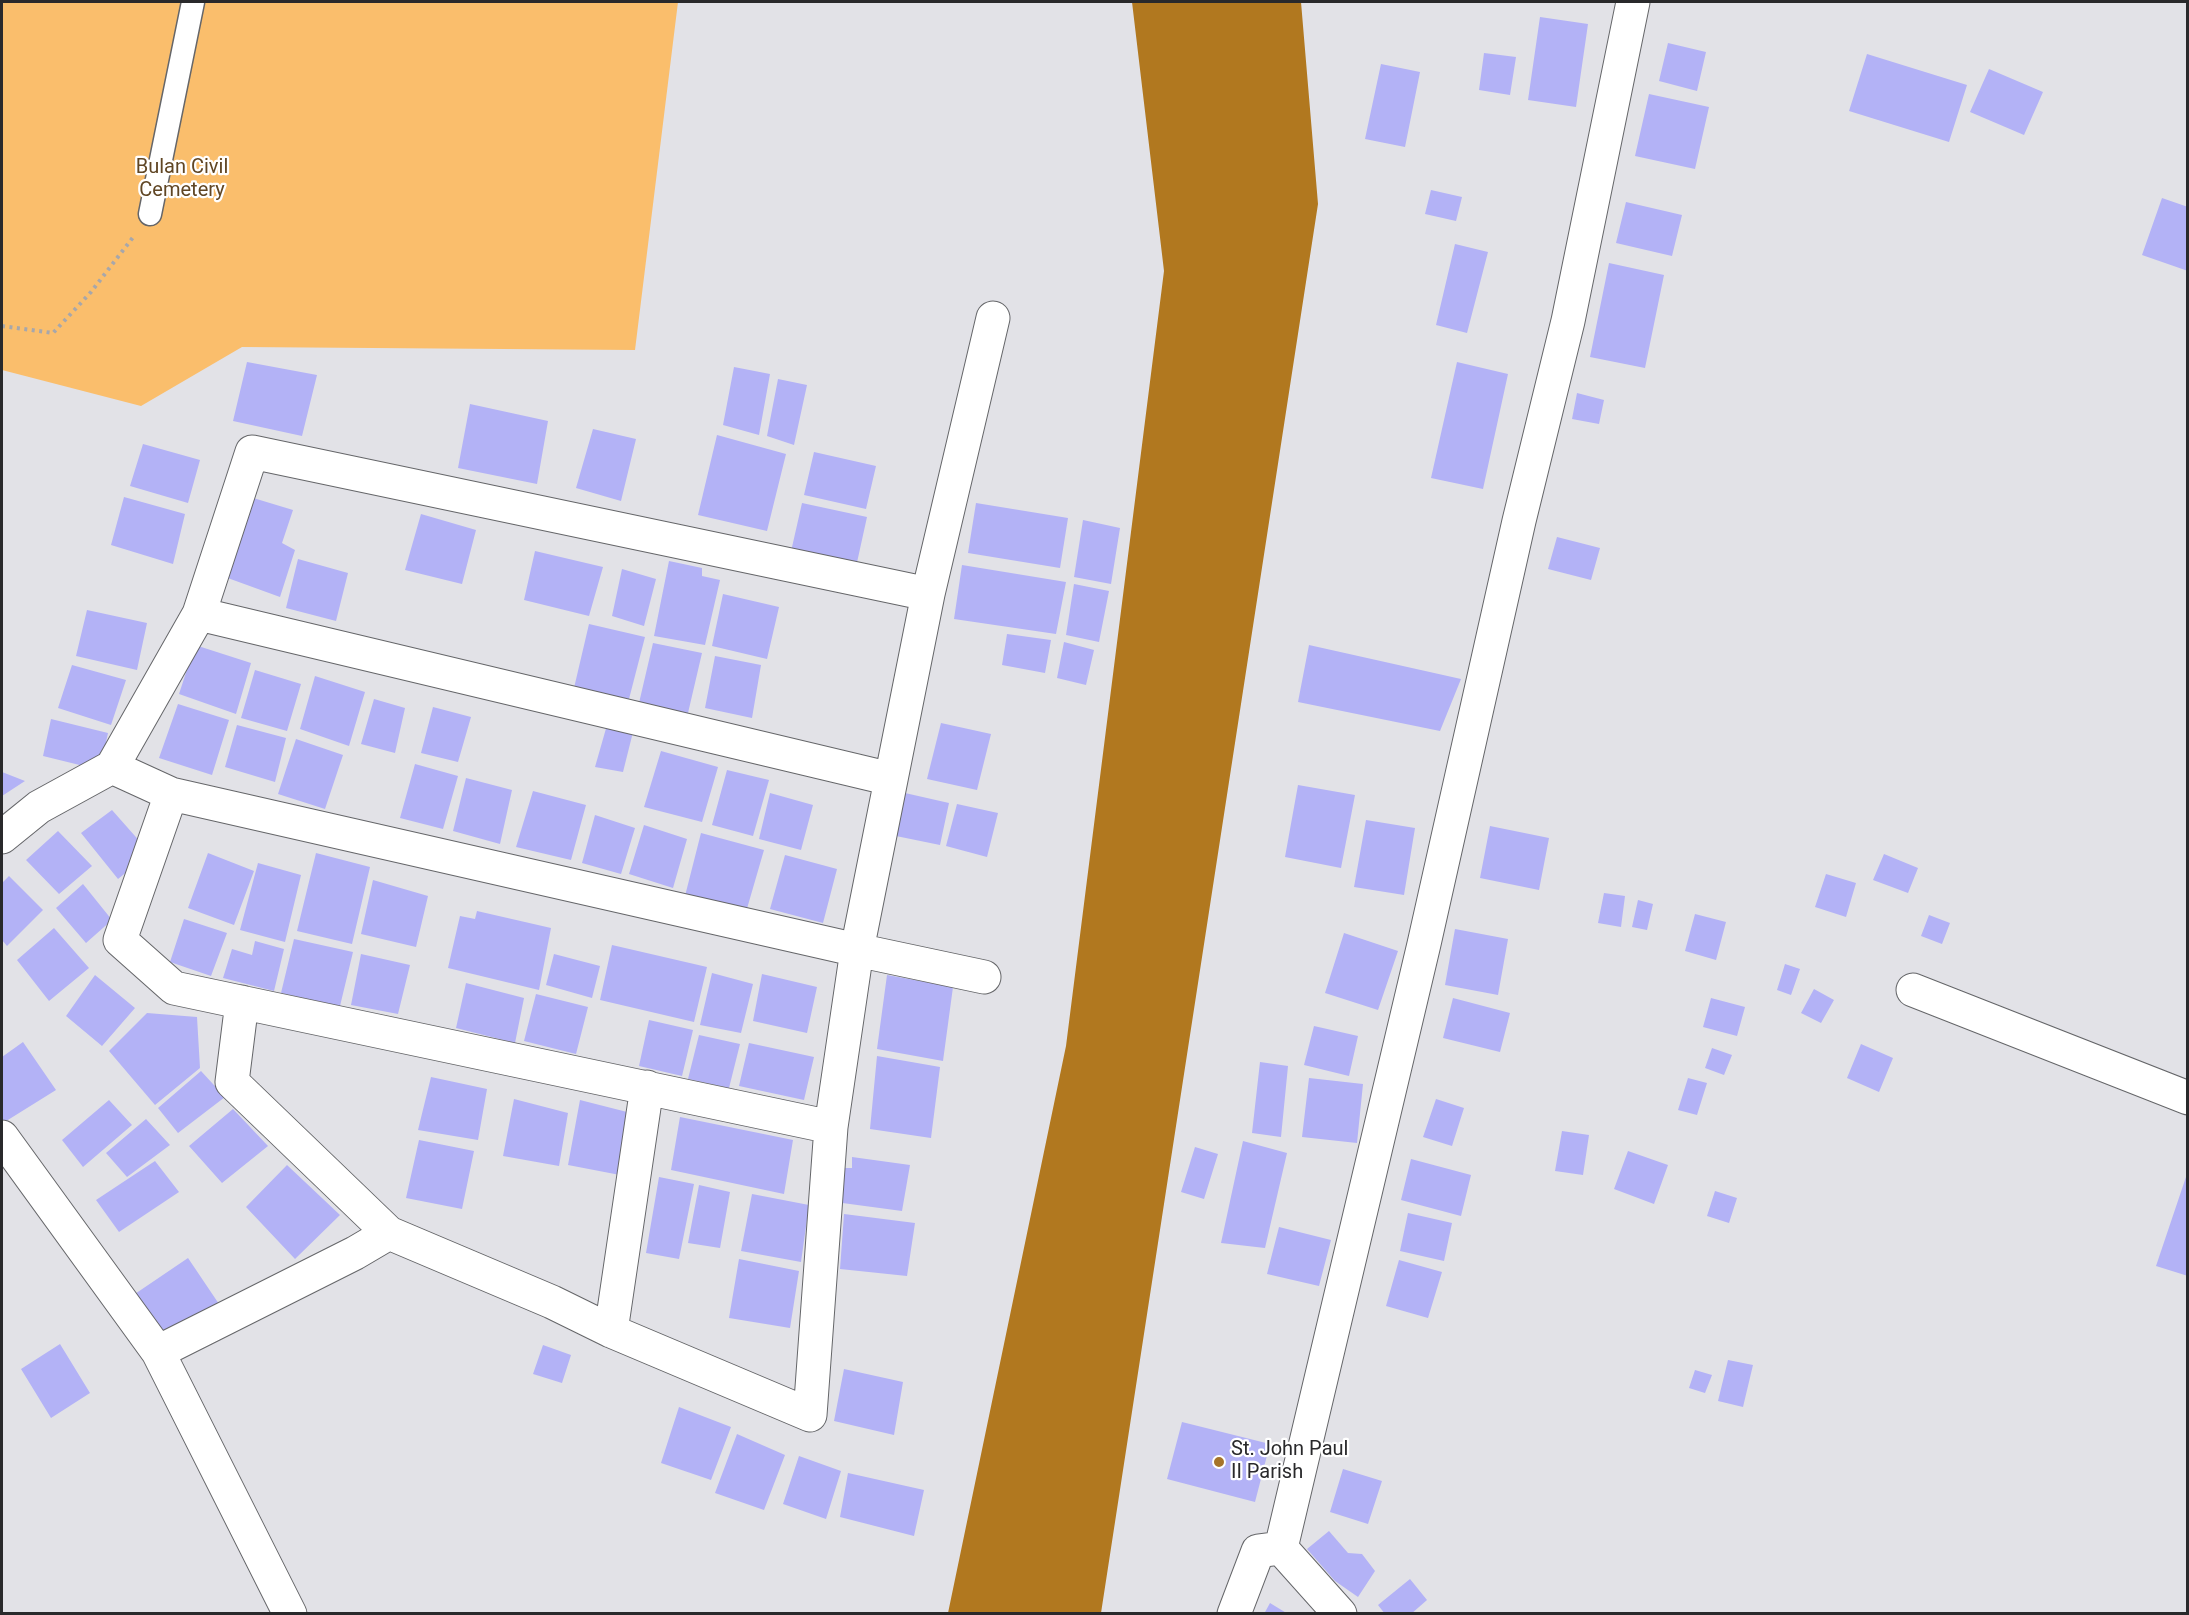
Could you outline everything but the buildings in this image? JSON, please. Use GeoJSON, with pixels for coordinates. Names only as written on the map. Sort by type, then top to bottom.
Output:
{"type":"FeatureCollection","features":[{"type":"Feature","properties":{"kind":"street"},"geometry":{"type":"LineString","coordinates":[[1281,1548],[1424,944],[1519,521],[1568,321],[1633,2]]}},
{"type":"Feature","properties":{"kind":"street"},"geometry":{"type":"LineString","coordinates":[[242,1002],[232,1082],[389,1233],[552,1302],[611,1331],[810,1415],[831,1127],[856,950],[928,594],[993,318]]}},
{"type":"Feature","properties":{"kind":"street"},"geometry":{"type":"LineString","coordinates":[[2,837],[39,807],[112,767],[199,614],[252,452],[928,594]]}},
{"type":"Feature","properties":{"kind":"street"},"geometry":{"type":"LineString","coordinates":[[199,614],[891,778]]}},
{"type":"Feature","properties":{"kind":"street"},"geometry":{"type":"LineString","coordinates":[[112,767],[171,794],[984,978]]}},
{"type":"Feature","properties":{"kind":"street"},"geometry":{"type":"LineString","coordinates":[[171,794],[120,940],[174,988],[831,1127]]}},
{"type":"Feature","properties":{"kind":"street"},"geometry":{"type":"LineString","coordinates":[[1913,990],[2187,1098]]}},
{"type":"Feature","properties":{"kind":"street"},"geometry":{"type":"LineString","coordinates":[[611,1331],[647,1088]]}},
{"type":"Feature","properties":{"kind":"street"},"geometry":{"type":"LineString","coordinates":[[2,1137],[158,1352],[290,1614]]}},
{"type":"Feature","properties":{"kind":"street"},"geometry":{"type":"LineString","coordinates":[[158,1352],[355,1253],[389,1233]]}},
{"type":"Feature","properties":{"kind":"street"},"geometry":{"type":"LineString","coordinates":[[1234,1614],[1258,1551],[1281,1548]]}},
{"type":"Feature","properties":{"kind":"street"},"geometry":{"type":"LineString","coordinates":[[1281,1548],[1340,1614]]}},
{"type":"Feature","properties":{"kind":"lane"},"geometry":{"type":"LineString","coordinates":[[150,214],[193,2]]}},
{"type":"Feature","properties":{"kind":"path"},"geometry":{"type":"LineString","coordinates":[[2,326],[53,333],[91,292],[150,214]]}},
{"type":"Feature","properties":{"kind":"green space","name":"Bulan Civil Cemetery"},"geometry":{"type":"Polygon","coordinates":[[[2,2],[678,2],[635,350],[242,347],[141,406],[2,370],[2,2]]]}},
{"type":"Feature","properties":{"kind":"shaded area"},"geometry":{"type":"Polygon","coordinates":[[[1132,2],[1301,2],[1318,204],[1101,1613],[948,1613],[1066,1046],[1164,271],[1132,2]]]}},
{"type":"Feature","properties":{"kind":"place","name":"St. John Paul II Parish"},"geometry":{"type":"Point","coordinates":[1219,1462]}}]}
